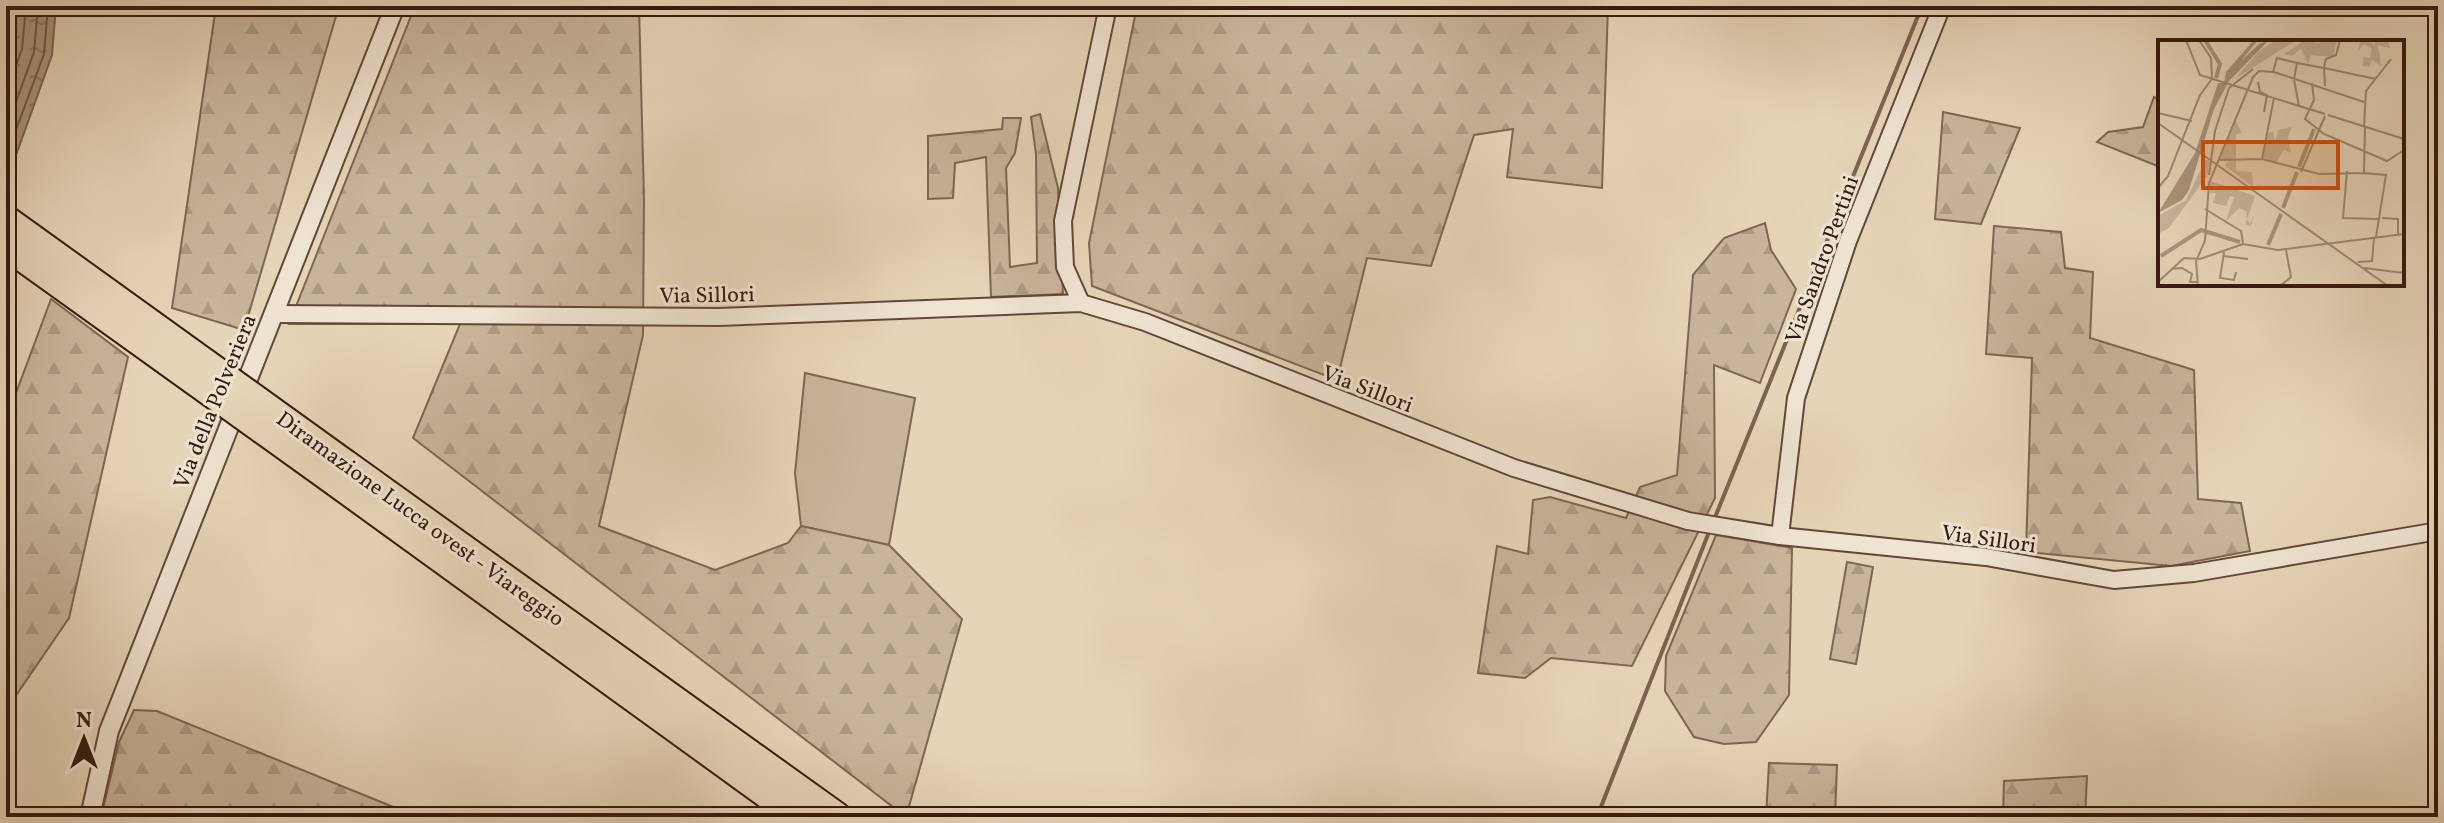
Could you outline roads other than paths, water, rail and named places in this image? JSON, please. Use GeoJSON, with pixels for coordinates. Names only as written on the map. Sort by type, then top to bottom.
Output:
{"type":"FeatureCollection","features":[{"type":"Feature","properties":{"kind":"highway","name":"Diramazione Lucca ovest - Viareggio"},"geometry":{"type":"LineString","coordinates":[[6,220],[799,817]]}},
{"type":"Feature","properties":{"kind":"highway","name":"Diramazione Lucca ovest - Viareggio"},"geometry":{"type":"LineString","coordinates":[[6,245],[837,817]]}},
{"type":"Feature","properties":{"kind":"street","name":"Via della Polveriera"},"geometry":{"type":"LineString","coordinates":[[90,817],[109,731],[395,6]]}},
{"type":"Feature","properties":{"kind":"street"},"geometry":{"type":"LineString","coordinates":[[1081,303],[1065,267],[1063,221],[1108,6]]}},
{"type":"Feature","properties":{"kind":"street","name":"Via Sandro Pertini"},"geometry":{"type":"LineString","coordinates":[[1780,536],[1796,398],[1848,241],[1942,6]]}},
{"type":"Feature","properties":{"kind":"street","name":"Via Sillori"},"geometry":{"type":"LineString","coordinates":[[275,314],[719,317],[1081,303],[1145,322],[1514,468],[1660,515],[1780,536],[1986,557],[2114,580],[2194,573],[2438,531]]}},
{"type":"Feature","properties":{"kind":"water"},"geometry":{"type":"Polygon","coordinates":[[[6,6],[56,6],[52,55],[15,158],[6,170],[6,6]]]}},
{"type":"Feature","properties":{"kind":"waterway"},"geometry":{"type":"LineString","coordinates":[[1716,515],[1922,6]]}},
{"type":"Feature","properties":{"kind":"waterway"},"geometry":{"type":"LineString","coordinates":[[1597,817],[1709,532]]}}]}
